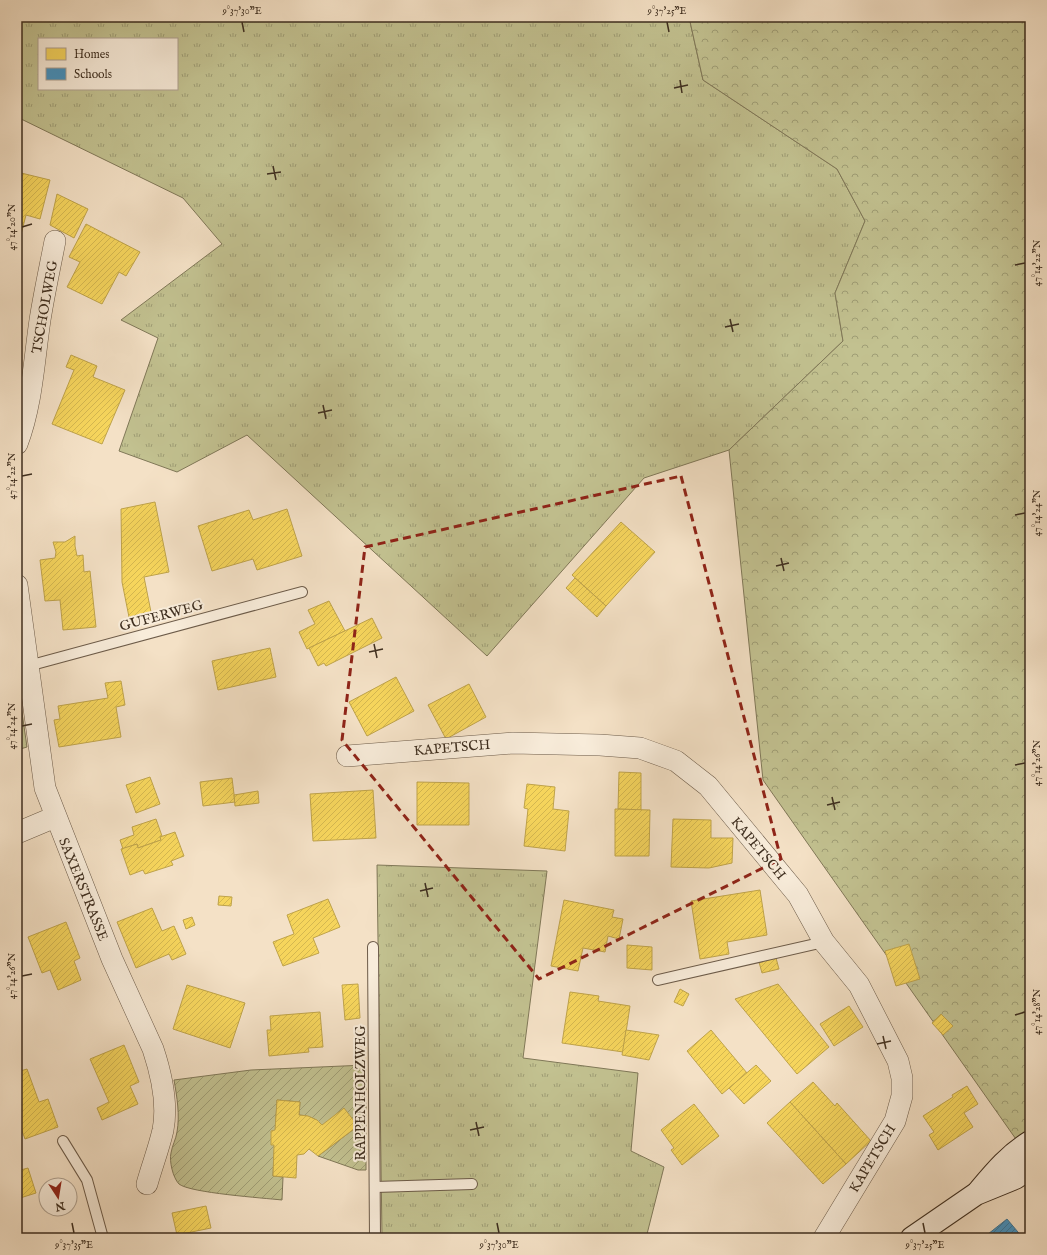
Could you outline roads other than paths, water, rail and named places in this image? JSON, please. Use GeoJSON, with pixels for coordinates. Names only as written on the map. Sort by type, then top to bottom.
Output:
{"type":"FeatureCollection","features":[{"type":"Feature","properties":{"kind":"main road"},"geometry":{"type":"LineString","coordinates":[[976,1194],[999,1167],[1018,1150],[1030,1142]]}},
{"type":"Feature","properties":{"kind":"main road"},"geometry":{"type":"LineString","coordinates":[[912,1238],[976,1194],[1015,1178],[1030,1168]]}},
{"type":"Feature","properties":{"kind":"street","name":"TSCHOLWEG"},"geometry":{"type":"LineString","coordinates":[[17,444],[24,424],[34,371],[40,318],[55,241]]}},
{"type":"Feature","properties":{"kind":"street","name":"SAXERSTRASSE"},"geometry":{"type":"LineString","coordinates":[[17,585],[42,777],[45,788],[55,817],[112,959],[152,1049],[157,1062],[162,1084],[164,1107],[163,1130],[147,1184]]}},
{"type":"Feature","properties":{"kind":"street","name":"KAPETSCH"},"geometry":{"type":"LineString","coordinates":[[347,756],[512,743],[600,745],[640,748],[676,760],[708,786],[798,895],[824,942],[859,985],[898,1061],[902,1078],[902,1096],[895,1121],[824,1238]]}},
{"type":"Feature","properties":{"kind":"street"},"geometry":{"type":"LineString","coordinates":[[17,833],[55,817]]}},
{"type":"Feature","properties":{"kind":"lane","name":"GUFERWEG"},"geometry":{"type":"LineString","coordinates":[[28,666],[302,592]]}},
{"type":"Feature","properties":{"kind":"lane"},"geometry":{"type":"LineString","coordinates":[[658,980],[824,942]]}},
{"type":"Feature","properties":{"kind":"lane","name":"RAPPENHOLZWEG"},"geometry":{"type":"LineString","coordinates":[[374,947],[375,1238]]}},
{"type":"Feature","properties":{"kind":"lane"},"geometry":{"type":"LineString","coordinates":[[63,1141],[87,1180],[103,1238]]}},
{"type":"Feature","properties":{"kind":"lane"},"geometry":{"type":"LineString","coordinates":[[375,1187],[472,1184]]}}]}
